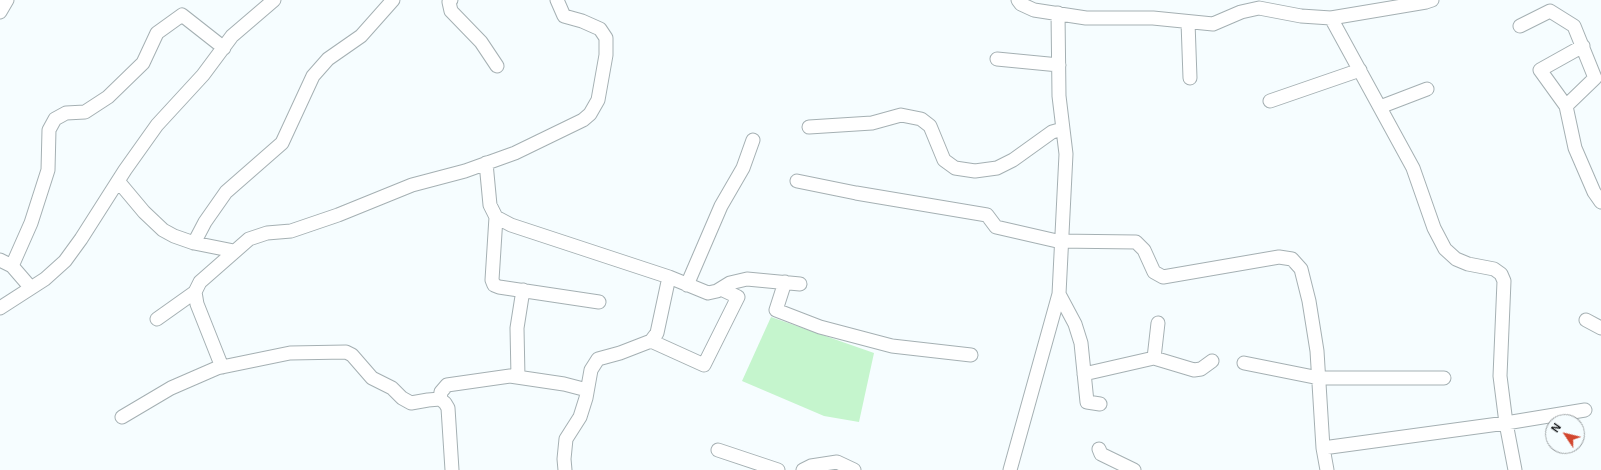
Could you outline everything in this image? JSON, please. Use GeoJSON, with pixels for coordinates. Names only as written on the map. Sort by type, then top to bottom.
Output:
{"type":"FeatureCollection","features":[{"type":"Feature","properties":{"kind":"street"},"geometry":{"type":"LineString","coordinates":[[0,12],[7,0]]}},
{"type":"Feature","properties":{"kind":"street"},"geometry":{"type":"LineString","coordinates":[[1,304],[45,279],[64,261],[81,239],[118,181],[158,125],[203,75],[232,36],[274,0]]}},
{"type":"Feature","properties":{"kind":"street"},"geometry":{"type":"LineString","coordinates":[[194,243],[205,222],[226,192],[282,143],[313,76],[328,58],[361,36],[393,0]]}},
{"type":"Feature","properties":{"kind":"street"},"geometry":{"type":"LineString","coordinates":[[451,0],[449,2],[451,11],[481,42],[497,66]]}},
{"type":"Feature","properties":{"kind":"street"},"geometry":{"type":"LineString","coordinates":[[157,319],[195,292],[200,282],[249,239],[267,233],[291,231],[338,215],[412,185],[515,153],[583,120],[590,114],[598,100],[606,55],[606,38],[600,29],[582,21],[564,16],[558,0]]}},
{"type":"Feature","properties":{"kind":"street"},"geometry":{"type":"LineString","coordinates":[[1018,0],[1020,4],[1034,10],[1086,18],[1153,18],[1213,24],[1241,12],[1259,8],[1301,16],[1331,18],[1432,0]]}},
{"type":"Feature","properties":{"kind":"street"},"geometry":{"type":"LineString","coordinates":[[1520,26],[1550,11],[1574,26],[1598,75],[1566,106]]}},
{"type":"Feature","properties":{"kind":"street"},"geometry":{"type":"LineString","coordinates":[[1010,470],[1059,294],[1066,154],[1059,96],[1058,13]]}},
{"type":"Feature","properties":{"kind":"street"},"geometry":{"type":"LineString","coordinates":[[12,266],[31,223],[48,170],[49,130],[55,119],[66,113],[85,112],[108,97],[143,63],[157,33],[182,15],[224,48]]}},
{"type":"Feature","properties":{"kind":"street"},"geometry":{"type":"LineString","coordinates":[[1331,18],[1413,168],[1434,228],[1444,249],[1456,259],[1468,264],[1494,269],[1501,274],[1504,281],[1500,376],[1514,470]]}},
{"type":"Feature","properties":{"kind":"street"},"geometry":{"type":"LineString","coordinates":[[1188,22],[1190,78]]}},
{"type":"Feature","properties":{"kind":"street"},"geometry":{"type":"LineString","coordinates":[[1583,46],[1540,70],[1566,106],[1575,148],[1594,192],[1601,202]]}},
{"type":"Feature","properties":{"kind":"street"},"geometry":{"type":"LineString","coordinates":[[997,59],[1059,65]]}},
{"type":"Feature","properties":{"kind":"street"},"geometry":{"type":"LineString","coordinates":[[1270,101],[1360,70]]}},
{"type":"Feature","properties":{"kind":"street"},"geometry":{"type":"LineString","coordinates":[[1380,108],[1427,89]]}},
{"type":"Feature","properties":{"kind":"street"},"geometry":{"type":"LineString","coordinates":[[809,127],[872,123],[901,115],[921,119],[930,126],[944,160],[955,168],[975,171],[996,168],[1013,160],[1052,132],[1063,129]]}},
{"type":"Feature","properties":{"kind":"street"},"geometry":{"type":"LineString","coordinates":[[687,285],[721,206],[743,168],[753,140]]}},
{"type":"Feature","properties":{"kind":"street"},"geometry":{"type":"LineString","coordinates":[[486,163],[490,205],[496,217],[492,280],[494,285],[599,302]]}},
{"type":"Feature","properties":{"kind":"street"},"geometry":{"type":"LineString","coordinates":[[118,181],[144,212],[163,230],[174,236],[194,243],[234,251]]}},
{"type":"Feature","properties":{"kind":"street"},"geometry":{"type":"LineString","coordinates":[[797,181],[856,193],[987,214],[996,228],[1062,242],[1136,242],[1144,250],[1154,272],[1163,277],[1278,257],[1292,259],[1301,269],[1309,301],[1317,351],[1323,448],[1327,470]]}},
{"type":"Feature","properties":{"kind":"street"},"geometry":{"type":"LineString","coordinates":[[496,217],[511,225],[669,277],[708,293],[721,289],[730,283],[747,279],[800,284]]}},
{"type":"Feature","properties":{"kind":"street"},"geometry":{"type":"LineString","coordinates":[[0,260],[12,266],[31,288]]}},
{"type":"Feature","properties":{"kind":"street"},"geometry":{"type":"LineString","coordinates":[[565,470],[564,459],[566,439],[580,417],[587,390],[590,370],[598,359],[620,353],[651,341],[657,333],[669,277]]}},
{"type":"Feature","properties":{"kind":"street"},"geometry":{"type":"LineString","coordinates":[[785,282],[776,310],[820,327],[892,346],[971,355]]}},
{"type":"Feature","properties":{"kind":"street"},"geometry":{"type":"LineString","coordinates":[[651,341],[704,365],[738,297],[721,289]]}},
{"type":"Feature","properties":{"kind":"street"},"geometry":{"type":"LineString","coordinates":[[518,377],[517,328],[523,290]]}},
{"type":"Feature","properties":{"kind":"street"},"geometry":{"type":"LineString","coordinates":[[195,292],[197,304],[222,367]]}},
{"type":"Feature","properties":{"kind":"street"},"geometry":{"type":"LineString","coordinates":[[1059,294],[1075,324],[1081,343],[1087,402],[1100,404]]}},
{"type":"Feature","properties":{"kind":"street"},"geometry":{"type":"LineString","coordinates":[[1586,320],[1601,328]]}},
{"type":"Feature","properties":{"kind":"street"},"geometry":{"type":"LineString","coordinates":[[1154,358],[1158,323]]}},
{"type":"Feature","properties":{"kind":"street"},"geometry":{"type":"LineString","coordinates":[[122,417],[171,388],[222,367],[290,353],[346,352],[352,355],[372,378],[392,388],[402,398],[411,403],[428,400],[440,400],[445,403],[448,408],[452,470]]}},
{"type":"Feature","properties":{"kind":"street"},"geometry":{"type":"LineString","coordinates":[[1084,374],[1154,358],[1194,370],[1201,369],[1212,361]]}},
{"type":"Feature","properties":{"kind":"street"},"geometry":{"type":"LineString","coordinates":[[1244,363],[1318,378],[1444,378]]}},
{"type":"Feature","properties":{"kind":"street"},"geometry":{"type":"LineString","coordinates":[[440,400],[441,392],[447,385],[510,376],[564,384],[587,390]]}},
{"type":"Feature","properties":{"kind":"street"},"geometry":{"type":"LineString","coordinates":[[1323,448],[1506,423],[1585,410]]}},
{"type":"Feature","properties":{"kind":"street"},"geometry":{"type":"LineString","coordinates":[[1099,449],[1101,454],[1134,470]]}},
{"type":"Feature","properties":{"kind":"street"},"geometry":{"type":"LineString","coordinates":[[718,450],[778,470]]}},
{"type":"Feature","properties":{"kind":"street"},"geometry":{"type":"LineString","coordinates":[[803,470],[811,466],[836,462],[854,470]]}},
{"type":"Feature","properties":{"kind":"green space"},"geometry":{"type":"Polygon","coordinates":[[[771,317],[874,353],[859,422],[824,416],[742,381],[771,317]]]}}]}
